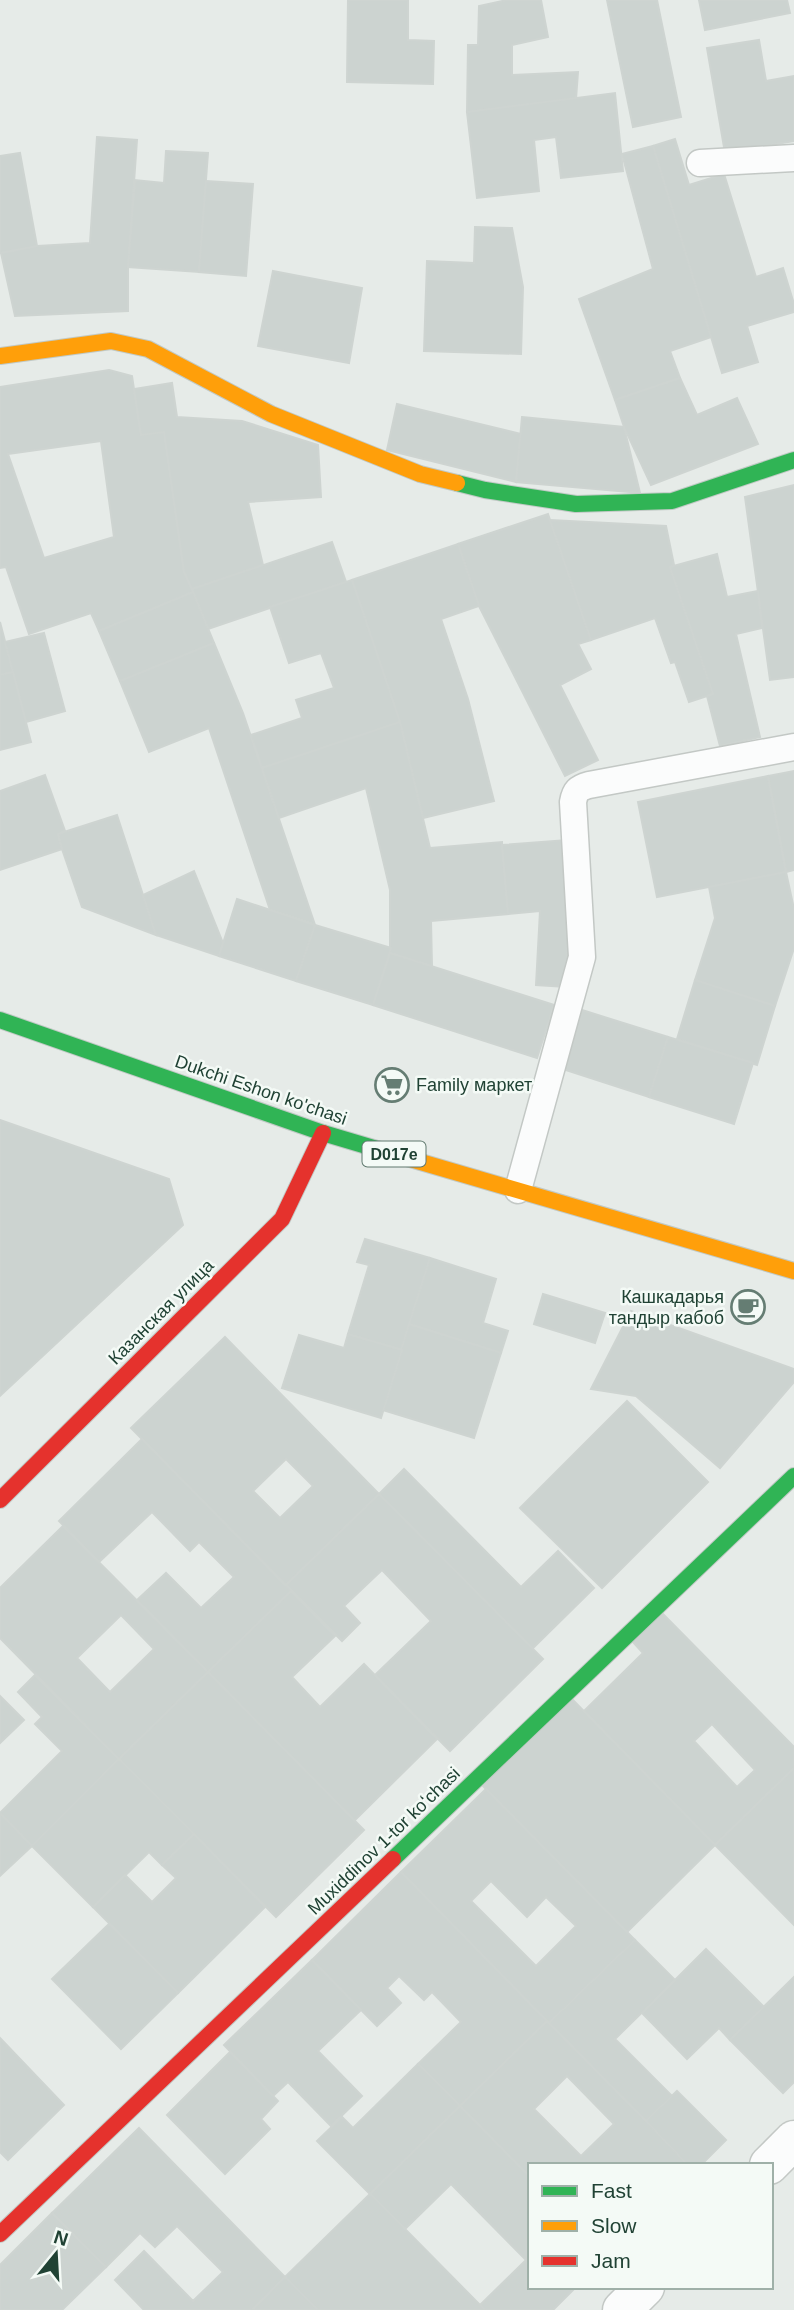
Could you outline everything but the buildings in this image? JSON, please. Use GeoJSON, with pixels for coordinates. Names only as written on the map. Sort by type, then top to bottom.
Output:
{"type":"FeatureCollection","features":[{"type":"Feature","properties":{"kind":"street"},"geometry":{"type":"LineString","coordinates":[[0,356],[111,341],[148,349],[271,414],[420,474],[485,490],[576,504],[671,501],[794,460]]}},
{"type":"Feature","properties":{"kind":"street","name":"Dukchi Eshon ko'chasi"},"geometry":{"type":"LineString","coordinates":[[0,1020],[323,1133],[794,1271]]}},
{"type":"Feature","properties":{"kind":"street","name":"Казанская улица"},"geometry":{"type":"LineString","coordinates":[[0,1500],[282,1219],[323,1133]]}},
{"type":"Feature","properties":{"kind":"street","name":"Muxiddinov 1-tor koʻchasi"},"geometry":{"type":"LineString","coordinates":[[0,2234],[794,1476]]}},
{"type":"Feature","properties":{"kind":"street"},"geometry":{"type":"LineString","coordinates":[[771,2163],[794,2140]]}},
{"type":"Feature","properties":{"kind":"street"},"geometry":{"type":"LineString","coordinates":[[622,2310],[643,2289]]}},
{"type":"Feature","properties":{"kind":"lane"},"geometry":{"type":"LineString","coordinates":[[700,163],[794,158]]}},
{"type":"Feature","properties":{"kind":"lane"},"geometry":{"type":"LineString","coordinates":[[518,1190],[582,957],[574,794],[578,788],[589,785],[794,747]]}},
{"type":"Feature","properties":{"kind":"traffic: fast"},"geometry":{"type":"LineString","coordinates":[[457,483],[576,504],[672,501],[794,460]]}},
{"type":"Feature","properties":{"kind":"traffic: fast"},"geometry":{"type":"LineString","coordinates":[[0,1020],[323,1133],[407,1158]]}},
{"type":"Feature","properties":{"kind":"traffic: fast"},"geometry":{"type":"LineString","coordinates":[[393,1859],[794,1476]]}},
{"type":"Feature","properties":{"kind":"traffic: slow"},"geometry":{"type":"LineString","coordinates":[[0,356],[111,341],[148,349],[271,414],[420,474],[457,483]]}},
{"type":"Feature","properties":{"kind":"traffic: slow"},"geometry":{"type":"LineString","coordinates":[[407,1158],[794,1271]]}},
{"type":"Feature","properties":{"kind":"traffic: jam"},"geometry":{"type":"LineString","coordinates":[[0,1500],[282,1219],[323,1133]]}},
{"type":"Feature","properties":{"kind":"traffic: jam"},"geometry":{"type":"LineString","coordinates":[[0,2234],[393,1859]]}},
{"type":"Feature","properties":{"kind":"place","name":"Family маркет"},"geometry":{"type":"Point","coordinates":[392,1085]}},
{"type":"Feature","properties":{"kind":"place","name":"Кашкадарья тандыр кабоб"},"geometry":{"type":"Point","coordinates":[748,1307]}}]}
